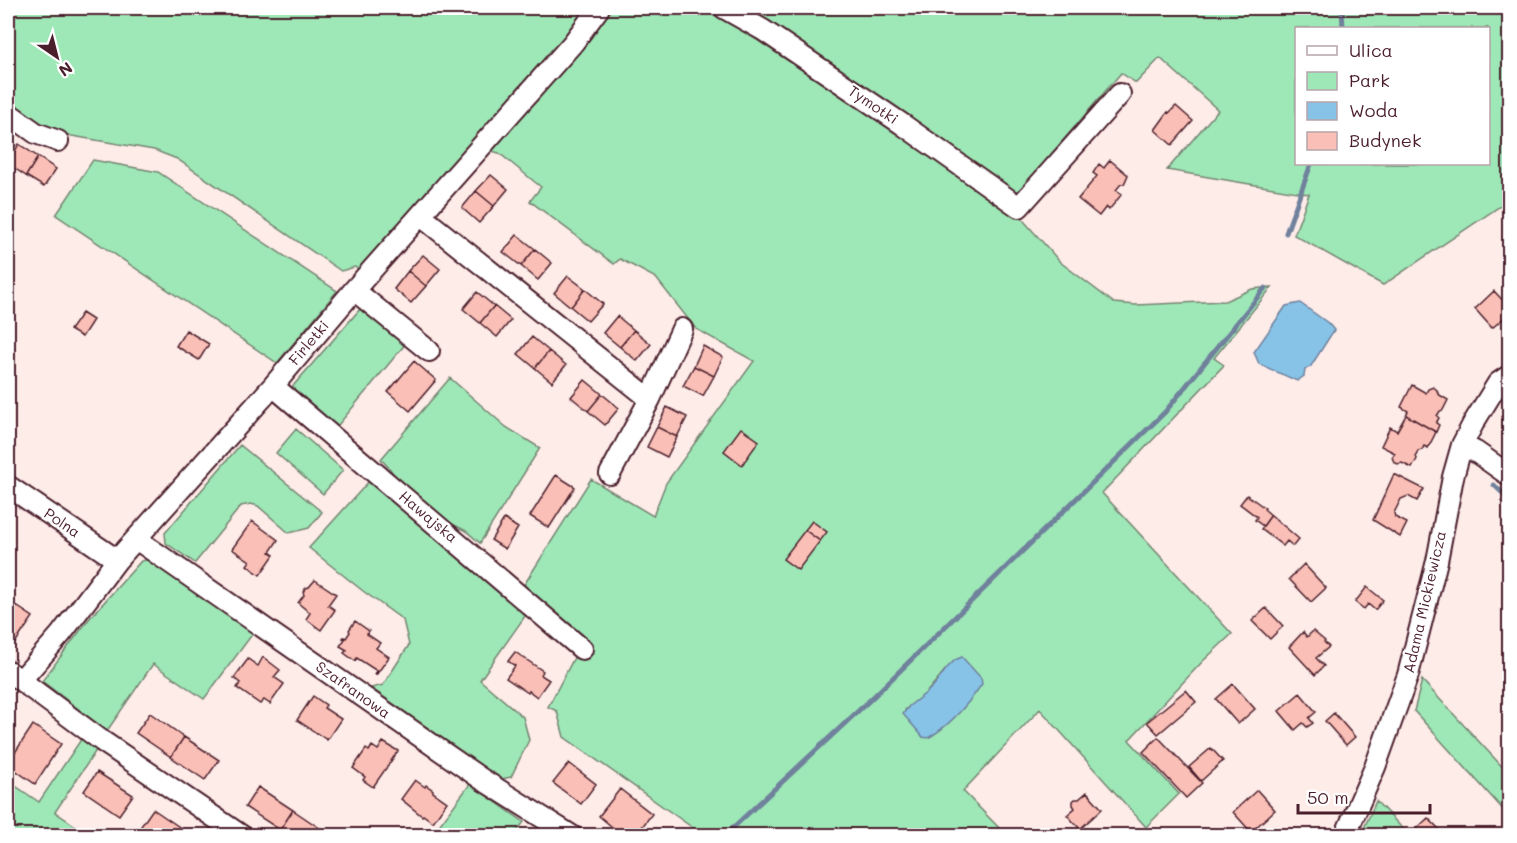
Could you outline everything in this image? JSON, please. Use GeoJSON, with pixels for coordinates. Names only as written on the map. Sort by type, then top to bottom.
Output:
{"type":"FeatureCollection","features":[{"type":"Feature","properties":{"kind":"street","name":"Firletki"},"geometry":{"type":"LineString","coordinates":[[14,676],[61,634],[117,560],[273,386],[354,290],[573,42],[599,8]]}},
{"type":"Feature","properties":{"kind":"street","name":"Tymotki"},"geometry":{"type":"LineString","coordinates":[[724,8],[763,30],[1019,207],[1120,94]]}},
{"type":"Feature","properties":{"kind":"street"},"geometry":{"type":"LineString","coordinates":[[8,113],[36,133],[58,141]]}},
{"type":"Feature","properties":{"kind":"street"},"geometry":{"type":"LineString","coordinates":[[421,216],[650,399]]}},
{"type":"Feature","properties":{"kind":"street"},"geometry":{"type":"LineString","coordinates":[[354,290],[429,351]]}},
{"type":"Feature","properties":{"kind":"street"},"geometry":{"type":"LineString","coordinates":[[610,474],[650,399],[682,329]]}},
{"type":"Feature","properties":{"kind":"street","name":"Adama Mickiewicza"},"geometry":{"type":"LineString","coordinates":[[1345,836],[1375,767],[1408,675],[1437,561],[1453,477],[1462,445],[1498,383],[1509,375]]}},
{"type":"Feature","properties":{"kind":"street","name":"Hawajska"},"geometry":{"type":"LineString","coordinates":[[273,386],[582,649]]}},
{"type":"Feature","properties":{"kind":"street"},"geometry":{"type":"LineString","coordinates":[[1462,445],[1509,476]]}},
{"type":"Feature","properties":{"kind":"street","name":"Polna"},"geometry":{"type":"LineString","coordinates":[[8,486],[117,560]]}},
{"type":"Feature","properties":{"kind":"street","name":"Szafranowa"},"geometry":{"type":"LineString","coordinates":[[136,539],[483,780],[572,836]]}},
{"type":"Feature","properties":{"kind":"street"},"geometry":{"type":"LineString","coordinates":[[14,676],[102,741],[242,836]]}},
{"type":"Feature","properties":{"kind":"green space"},"geometry":{"type":"Polygon","coordinates":[[[8,8],[590,8],[362,272],[355,267],[341,271],[177,159],[154,150],[72,136],[52,130],[8,102],[8,8]]]}},
{"type":"Feature","properties":{"kind":"green space"},"geometry":{"type":"Polygon","coordinates":[[[608,8],[709,8],[1017,213],[1060,262],[1114,303],[1136,305],[1225,301],[1252,289],[1272,287],[1214,358],[1224,365],[1102,493],[1232,634],[1203,661],[1129,740],[1179,794],[1146,827],[1040,709],[963,791],[1006,835],[685,835],[693,828],[564,737],[557,711],[548,707],[577,652],[522,588],[591,479],[653,516],[666,483],[754,361],[696,329],[656,278],[620,259],[614,264],[530,201],[541,187],[499,153],[492,151],[602,21],[608,8]],[[947,668],[926,693],[905,710],[923,737],[947,668]]]}},
{"type":"Feature","properties":{"kind":"green space"},"geometry":{"type":"Polygon","coordinates":[[[735,8],[1509,8],[1509,200],[1383,285],[1294,235],[1309,194],[1167,170],[1218,110],[1160,58],[1136,83],[1121,73],[1016,195],[735,8]]]}},
{"type":"Feature","properties":{"kind":"green space"},"geometry":{"type":"Polygon","coordinates":[[[93,160],[158,172],[337,291],[277,363],[56,215],[93,160]]]}},
{"type":"Feature","properties":{"kind":"green space"},"geometry":{"type":"Polygon","coordinates":[[[366,307],[407,342],[334,430],[296,397],[293,386],[361,308],[366,307]]]}},
{"type":"Feature","properties":{"kind":"green space"},"geometry":{"type":"Polygon","coordinates":[[[450,378],[506,427],[540,448],[480,543],[466,531],[435,515],[411,498],[381,459],[450,378]]]}},
{"type":"Feature","properties":{"kind":"green space"},"geometry":{"type":"Polygon","coordinates":[[[296,429],[343,470],[323,494],[276,453],[296,429]]]}},
{"type":"Feature","properties":{"kind":"green space"},"geometry":{"type":"Polygon","coordinates":[[[240,445],[322,512],[309,528],[289,533],[258,506],[251,504],[241,506],[195,563],[166,543],[165,533],[240,445]]]}},
{"type":"Feature","properties":{"kind":"green space"},"geometry":{"type":"Polygon","coordinates":[[[371,479],[530,609],[480,680],[523,717],[529,740],[511,777],[501,779],[371,688],[383,685],[409,645],[403,620],[309,548],[371,479]]]}},
{"type":"Feature","properties":{"kind":"green space"},"geometry":{"type":"Polygon","coordinates":[[[152,559],[254,632],[204,699],[153,664],[107,731],[42,681],[89,619],[141,561],[152,559]]]}},
{"type":"Feature","properties":{"kind":"green space"},"geometry":{"type":"Polygon","coordinates":[[[1422,680],[1509,774],[1509,816],[1414,711],[1422,680]]]}},
{"type":"Feature","properties":{"kind":"green space"},"geometry":{"type":"Polygon","coordinates":[[[82,738],[97,749],[55,812],[89,835],[8,835],[8,781],[39,802],[82,738]]]}},
{"type":"Feature","properties":{"kind":"green space"},"geometry":{"type":"Polygon","coordinates":[[[470,784],[524,822],[514,835],[432,835],[470,784]]]}},
{"type":"Feature","properties":{"kind":"green space"},"geometry":{"type":"Polygon","coordinates":[[[1376,801],[1409,835],[1361,835],[1376,801]]]}},
{"type":"Feature","properties":{"kind":"water"},"geometry":{"type":"Polygon","coordinates":[[[1300,303],[1334,330],[1311,366],[1305,370],[1304,376],[1297,381],[1259,364],[1254,352],[1286,306],[1300,303]]]}},
{"type":"Feature","properties":{"kind":"water"},"geometry":{"type":"Polygon","coordinates":[[[962,657],[981,678],[982,684],[951,721],[928,738],[923,737],[903,714],[935,684],[955,660],[962,657]]]}},
{"type":"Feature","properties":{"kind":"building"},"geometry":{"type":"Polygon","coordinates":[[[1176,106],[1193,121],[1172,145],[1155,130],[1168,112],[1176,106]]]}},
{"type":"Feature","properties":{"kind":"building"},"geometry":{"type":"Polygon","coordinates":[[[19,144],[38,157],[26,176],[8,164],[19,144]]]}},
{"type":"Feature","properties":{"kind":"building"},"geometry":{"type":"Polygon","coordinates":[[[38,157],[56,169],[44,187],[26,176],[38,157]]]}},
{"type":"Feature","properties":{"kind":"building"},"geometry":{"type":"Polygon","coordinates":[[[1110,160],[1128,175],[1124,184],[1116,190],[1122,194],[1109,210],[1106,207],[1099,216],[1078,199],[1097,176],[1093,173],[1099,164],[1104,168],[1110,160]]]}},
{"type":"Feature","properties":{"kind":"building"},"geometry":{"type":"Polygon","coordinates":[[[491,175],[508,189],[494,206],[476,191],[491,175]]]}},
{"type":"Feature","properties":{"kind":"building"},"geometry":{"type":"Polygon","coordinates":[[[476,191],[494,206],[479,223],[462,208],[476,191]]]}},
{"type":"Feature","properties":{"kind":"building"},"geometry":{"type":"Polygon","coordinates":[[[517,235],[535,249],[521,266],[503,252],[517,235]]]}},
{"type":"Feature","properties":{"kind":"building"},"geometry":{"type":"Polygon","coordinates":[[[535,249],[552,263],[538,280],[521,266],[535,249]]]}},
{"type":"Feature","properties":{"kind":"building"},"geometry":{"type":"Polygon","coordinates":[[[423,255],[440,269],[426,286],[408,271],[423,255]]]}},
{"type":"Feature","properties":{"kind":"building"},"geometry":{"type":"Polygon","coordinates":[[[408,271],[426,286],[411,303],[394,289],[408,271]]]}},
{"type":"Feature","properties":{"kind":"building"},"geometry":{"type":"Polygon","coordinates":[[[568,276],[585,289],[571,307],[554,293],[568,276]]]}},
{"type":"Feature","properties":{"kind":"building"},"geometry":{"type":"Polygon","coordinates":[[[585,289],[603,304],[588,321],[571,307],[585,289]]]}},
{"type":"Feature","properties":{"kind":"building"},"geometry":{"type":"Polygon","coordinates":[[[1494,291],[1510,308],[1510,313],[1492,328],[1475,309],[1494,291]]]}},
{"type":"Feature","properties":{"kind":"building"},"geometry":{"type":"Polygon","coordinates":[[[477,292],[494,306],[480,323],[463,309],[477,292]]]}},
{"type":"Feature","properties":{"kind":"building"},"geometry":{"type":"Polygon","coordinates":[[[494,306],[511,320],[497,337],[480,323],[494,306]]]}},
{"type":"Feature","properties":{"kind":"building"},"geometry":{"type":"Polygon","coordinates":[[[82,313],[93,320],[82,337],[70,330],[82,313]]]}},
{"type":"Feature","properties":{"kind":"building"},"geometry":{"type":"Polygon","coordinates":[[[617,316],[634,330],[620,347],[603,333],[617,316]]]}},
{"type":"Feature","properties":{"kind":"building"},"geometry":{"type":"Polygon","coordinates":[[[186,330],[209,344],[199,360],[176,346],[186,330]]]}},
{"type":"Feature","properties":{"kind":"building"},"geometry":{"type":"Polygon","coordinates":[[[634,330],[651,344],[637,361],[620,347],[634,330]]]}},
{"type":"Feature","properties":{"kind":"building"},"geometry":{"type":"Polygon","coordinates":[[[532,337],[549,351],[535,368],[518,354],[532,337]]]}},
{"type":"Feature","properties":{"kind":"building"},"geometry":{"type":"Polygon","coordinates":[[[703,346],[723,357],[714,376],[694,366],[703,346]]]}},
{"type":"Feature","properties":{"kind":"building"},"geometry":{"type":"Polygon","coordinates":[[[549,351],[566,365],[552,382],[535,368],[549,351]]]}},
{"type":"Feature","properties":{"kind":"building"},"geometry":{"type":"Polygon","coordinates":[[[414,361],[436,380],[410,411],[388,392],[414,361]]]}},
{"type":"Feature","properties":{"kind":"building"},"geometry":{"type":"Polygon","coordinates":[[[694,366],[714,376],[703,396],[683,386],[694,366]]]}},
{"type":"Feature","properties":{"kind":"building"},"geometry":{"type":"Polygon","coordinates":[[[585,380],[602,394],[588,411],[571,397],[585,380]]]}},
{"type":"Feature","properties":{"kind":"building"},"geometry":{"type":"Polygon","coordinates":[[[1412,385],[1426,393],[1433,387],[1438,394],[1448,400],[1437,416],[1439,418],[1436,423],[1439,425],[1436,432],[1406,415],[1408,411],[1401,407],[1412,385]]]}},
{"type":"Feature","properties":{"kind":"building"},"geometry":{"type":"Polygon","coordinates":[[[602,394],[619,408],[605,425],[588,411],[602,394]]]}},
{"type":"Feature","properties":{"kind":"building"},"geometry":{"type":"Polygon","coordinates":[[[667,407],[687,417],[677,437],[657,427],[667,407]]]}},
{"type":"Feature","properties":{"kind":"building"},"geometry":{"type":"Polygon","coordinates":[[[1406,415],[1436,432],[1428,448],[1424,446],[1418,451],[1412,468],[1394,462],[1392,457],[1395,453],[1381,446],[1390,427],[1397,431],[1406,415]]]}},
{"type":"Feature","properties":{"kind":"building"},"geometry":{"type":"Polygon","coordinates":[[[657,427],[677,437],[667,457],[647,447],[657,427]]]}},
{"type":"Feature","properties":{"kind":"building"},"geometry":{"type":"Polygon","coordinates":[[[741,428],[759,441],[742,465],[724,451],[741,428]]]}},
{"type":"Feature","properties":{"kind":"building"},"geometry":{"type":"Polygon","coordinates":[[[1394,474],[1424,489],[1417,501],[1408,496],[1401,499],[1394,513],[1395,517],[1407,523],[1400,537],[1373,520],[1394,474]]]}},
{"type":"Feature","properties":{"kind":"building"},"geometry":{"type":"Polygon","coordinates":[[[556,475],[575,487],[549,528],[530,516],[556,475]]]}},
{"type":"Feature","properties":{"kind":"building"},"geometry":{"type":"Polygon","coordinates":[[[1247,495],[1271,515],[1263,526],[1255,520],[1257,517],[1240,504],[1247,495]]]}},
{"type":"Feature","properties":{"kind":"building"},"geometry":{"type":"Polygon","coordinates":[[[1271,515],[1299,539],[1293,546],[1287,541],[1283,546],[1261,529],[1271,515]]]}},
{"type":"Feature","properties":{"kind":"building"},"geometry":{"type":"Polygon","coordinates":[[[504,519],[518,528],[505,549],[491,540],[504,519]]]}},
{"type":"Feature","properties":{"kind":"building"},"geometry":{"type":"Polygon","coordinates":[[[252,521],[278,540],[270,552],[274,555],[260,575],[247,565],[250,561],[232,549],[252,521]]]}},
{"type":"Feature","properties":{"kind":"building"},"geometry":{"type":"Polygon","coordinates":[[[812,521],[827,532],[820,541],[805,530],[812,521]]]}},
{"type":"Feature","properties":{"kind":"building"},"geometry":{"type":"Polygon","coordinates":[[[805,530],[820,541],[798,570],[783,559],[805,530]]]}},
{"type":"Feature","properties":{"kind":"building"},"geometry":{"type":"Polygon","coordinates":[[[1304,564],[1326,588],[1311,602],[1289,579],[1304,564]]]}},
{"type":"Feature","properties":{"kind":"building"},"geometry":{"type":"Polygon","coordinates":[[[315,580],[336,594],[328,605],[335,610],[321,630],[306,619],[310,613],[298,603],[304,595],[303,592],[315,580]]]}},
{"type":"Feature","properties":{"kind":"building"},"geometry":{"type":"Polygon","coordinates":[[[1367,587],[1383,600],[1375,610],[1368,604],[1364,609],[1355,602],[1367,587]]]}},
{"type":"Feature","properties":{"kind":"building"},"geometry":{"type":"Polygon","coordinates":[[[15,605],[33,617],[15,643],[8,639],[8,616],[15,605]]]}},
{"type":"Feature","properties":{"kind":"building"},"geometry":{"type":"Polygon","coordinates":[[[1266,608],[1283,626],[1270,639],[1252,621],[1266,608]]]}},
{"type":"Feature","properties":{"kind":"building"},"geometry":{"type":"Polygon","coordinates":[[[355,621],[369,631],[367,634],[380,643],[376,648],[389,657],[376,675],[377,671],[357,658],[355,661],[344,653],[347,650],[340,646],[355,621]]]}},
{"type":"Feature","properties":{"kind":"building"},"geometry":{"type":"Polygon","coordinates":[[[1313,631],[1329,647],[1316,658],[1324,666],[1315,675],[1289,647],[1303,632],[1307,637],[1313,631]]]}},
{"type":"Feature","properties":{"kind":"building"},"geometry":{"type":"Polygon","coordinates":[[[515,652],[543,671],[541,675],[549,680],[537,697],[506,678],[515,666],[508,661],[515,652]]]}},
{"type":"Feature","properties":{"kind":"building"},"geometry":{"type":"Polygon","coordinates":[[[263,657],[280,670],[274,677],[284,684],[270,704],[264,700],[260,704],[237,688],[240,683],[234,678],[248,659],[258,666],[263,657]]]}},
{"type":"Feature","properties":{"kind":"building"},"geometry":{"type":"Polygon","coordinates":[[[1233,684],[1255,709],[1238,724],[1216,699],[1233,684]]]}},
{"type":"Feature","properties":{"kind":"building"},"geometry":{"type":"Polygon","coordinates":[[[1186,690],[1196,702],[1158,734],[1147,722],[1186,690]]]}},
{"type":"Feature","properties":{"kind":"building"},"geometry":{"type":"Polygon","coordinates":[[[1300,693],[1316,712],[1309,718],[1313,723],[1307,727],[1303,723],[1295,730],[1279,711],[1300,693]]]}},
{"type":"Feature","properties":{"kind":"building"},"geometry":{"type":"Polygon","coordinates":[[[313,696],[326,705],[324,708],[341,719],[327,740],[297,720],[313,696]]]}},
{"type":"Feature","properties":{"kind":"building"},"geometry":{"type":"Polygon","coordinates":[[[150,713],[184,737],[171,757],[136,733],[150,713]]]}},
{"type":"Feature","properties":{"kind":"building"},"geometry":{"type":"Polygon","coordinates":[[[1334,713],[1355,737],[1346,745],[1325,721],[1334,713]]]}},
{"type":"Feature","properties":{"kind":"building"},"geometry":{"type":"Polygon","coordinates":[[[33,725],[61,744],[35,784],[8,765],[33,725]]]}},
{"type":"Feature","properties":{"kind":"building"},"geometry":{"type":"Polygon","coordinates":[[[184,737],[219,760],[205,780],[171,757],[184,737]]]}},
{"type":"Feature","properties":{"kind":"building"},"geometry":{"type":"Polygon","coordinates":[[[1158,737],[1202,783],[1186,798],[1143,752],[1158,737]]]}},
{"type":"Feature","properties":{"kind":"building"},"geometry":{"type":"Polygon","coordinates":[[[383,742],[398,751],[373,787],[363,780],[365,777],[353,768],[366,749],[369,751],[372,746],[378,750],[383,742]]]}},
{"type":"Feature","properties":{"kind":"building"},"geometry":{"type":"Polygon","coordinates":[[[1211,748],[1223,761],[1201,781],[1189,767],[1211,748]]]}},
{"type":"Feature","properties":{"kind":"building"},"geometry":{"type":"Polygon","coordinates":[[[569,763],[596,784],[581,804],[553,783],[569,763]]]}},
{"type":"Feature","properties":{"kind":"building"},"geometry":{"type":"Polygon","coordinates":[[[97,772],[133,795],[119,815],[84,791],[97,772]]]}},
{"type":"Feature","properties":{"kind":"building"},"geometry":{"type":"Polygon","coordinates":[[[415,780],[425,787],[426,785],[447,802],[433,822],[401,799],[415,780]]]}},
{"type":"Feature","properties":{"kind":"building"},"geometry":{"type":"Polygon","coordinates":[[[258,787],[293,810],[280,830],[245,807],[258,787]]]}},
{"type":"Feature","properties":{"kind":"building"},"geometry":{"type":"Polygon","coordinates":[[[620,789],[652,814],[635,836],[623,836],[599,816],[620,789]]]}},
{"type":"Feature","properties":{"kind":"building"},"geometry":{"type":"Polygon","coordinates":[[[1257,790],[1275,810],[1251,832],[1233,812],[1257,790]]]}},
{"type":"Feature","properties":{"kind":"building"},"geometry":{"type":"Polygon","coordinates":[[[1087,792],[1102,809],[1080,829],[1067,815],[1075,808],[1073,801],[1087,792]]]}},
{"type":"Feature","properties":{"kind":"building"},"geometry":{"type":"Polygon","coordinates":[[[153,809],[188,833],[186,836],[149,836],[139,829],[153,809]]]}},
{"type":"Feature","properties":{"kind":"building"},"geometry":{"type":"Polygon","coordinates":[[[293,810],[327,833],[326,836],[288,836],[280,830],[293,810]]]}},
{"type":"Feature","properties":{"kind":"building"},"geometry":{"type":"Polygon","coordinates":[[[1428,818],[1443,833],[1440,836],[1414,836],[1412,833],[1428,818]]]}},
{"type":"Feature","properties":{"kind":"waterway"},"geometry":{"type":"LineString","coordinates":[[1342,8],[1343,27]]}},
{"type":"Feature","properties":{"kind":"waterway"},"geometry":{"type":"LineString","coordinates":[[1286,233],[1311,165]]}},
{"type":"Feature","properties":{"kind":"waterway"},"geometry":{"type":"LineString","coordinates":[[724,836],[871,699],[1165,412],[1265,288]]}},
{"type":"Feature","properties":{"kind":"waterway"},"geometry":{"type":"LineString","coordinates":[[1494,485],[1510,500]]}}]}
